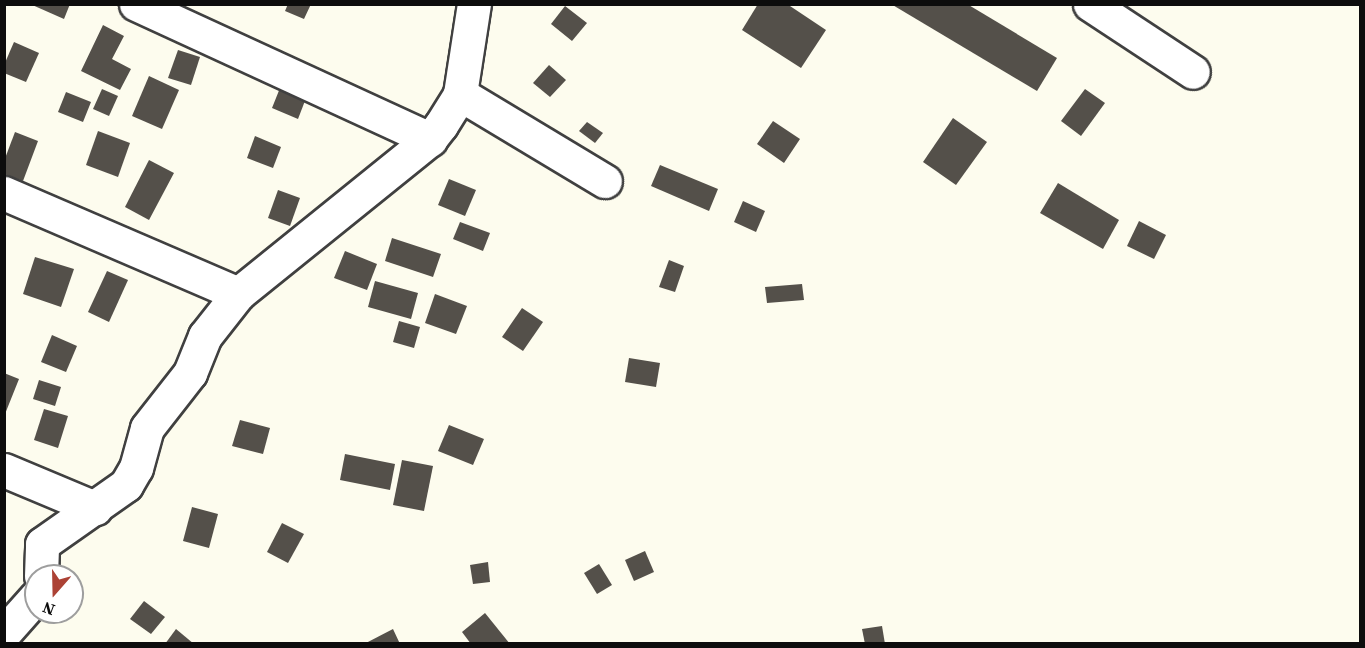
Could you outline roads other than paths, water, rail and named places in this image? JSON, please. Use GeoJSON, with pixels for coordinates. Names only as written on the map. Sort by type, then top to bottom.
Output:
{"type":"FeatureCollection","features":[{"type":"Feature","properties":{"kind":"street"},"geometry":{"type":"LineString","coordinates":[[136,4],[430,139]]}},
{"type":"Feature","properties":{"kind":"street"},"geometry":{"type":"LineString","coordinates":[[41,564],[42,544],[126,485],[136,468],[147,428],[190,373],[205,336],[238,294],[430,139],[460,94],[474,4]]}},
{"type":"Feature","properties":{"kind":"street"},"geometry":{"type":"LineString","coordinates":[[1090,4],[1193,72]]}},
{"type":"Feature","properties":{"kind":"street"},"geometry":{"type":"LineString","coordinates":[[460,94],[605,181]]}},
{"type":"Feature","properties":{"kind":"street"},"geometry":{"type":"LineString","coordinates":[[4,193],[238,294]]}},
{"type":"Feature","properties":{"kind":"street"},"geometry":{"type":"LineString","coordinates":[[4,470],[96,508]]}},
{"type":"Feature","properties":{"kind":"street"},"geometry":{"type":"LineString","coordinates":[[4,633],[24,610]]}}]}
